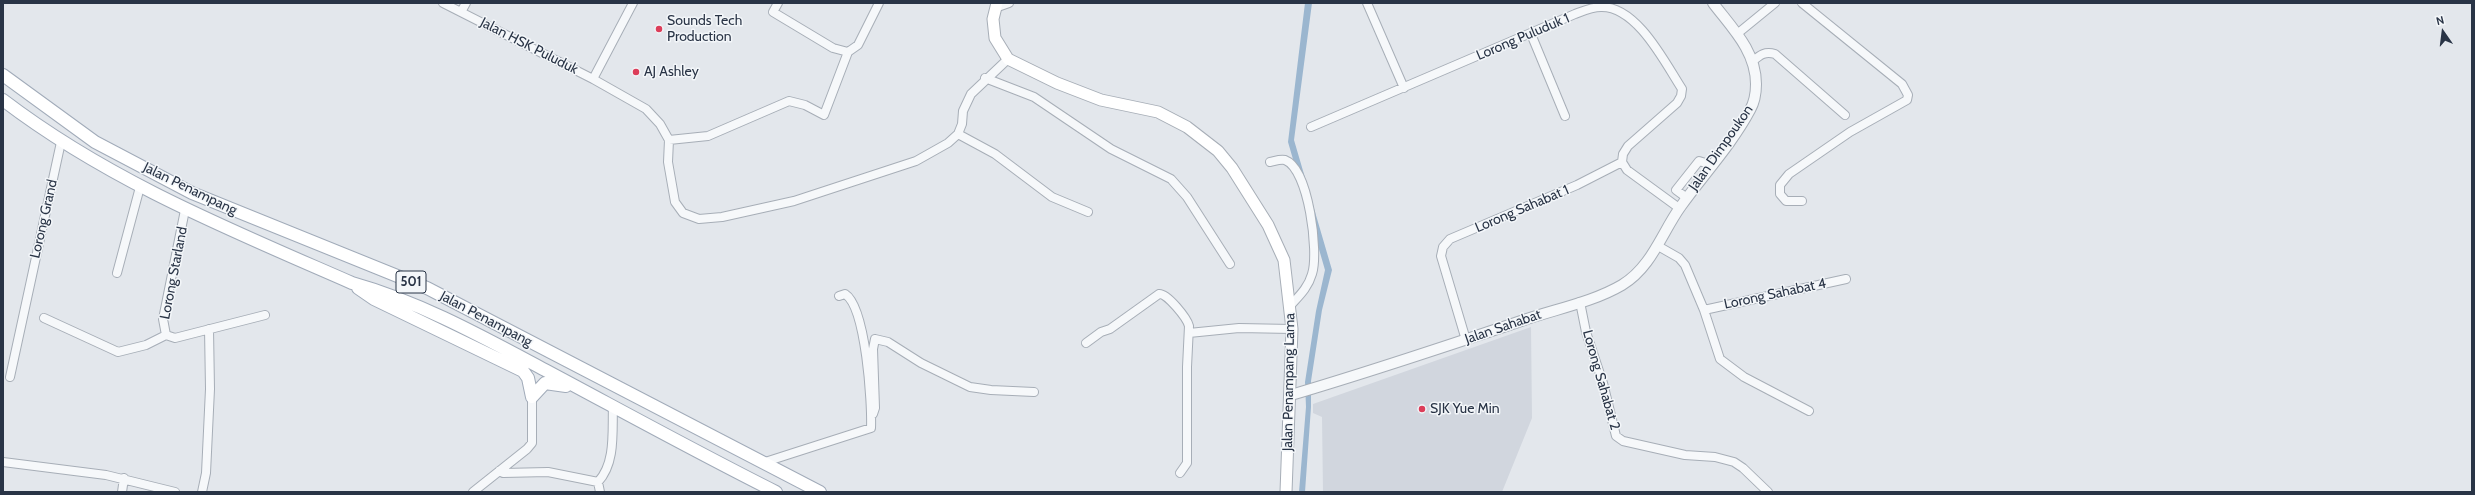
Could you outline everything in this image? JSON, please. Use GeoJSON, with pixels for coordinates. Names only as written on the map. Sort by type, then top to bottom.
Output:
{"type":"FeatureCollection","features":[{"type":"Feature","properties":{"kind":"main road"},"geometry":{"type":"LineString","coordinates":[[996,6],[994,19],[995,38],[1008,59]]}},
{"type":"Feature","properties":{"kind":"main road","name":"Jalan Penampang Lama"},"geometry":{"type":"LineString","coordinates":[[1008,59],[1057,83],[1101,100],[1144,108],[1168,117],[1187,127],[1218,151],[1232,168],[1278,243],[1284,260],[1292,329],[1291,395],[1286,492]]}},
{"type":"Feature","properties":{"kind":"main road","name":"Jalan Penampang"},"geometry":{"type":"LineString","coordinates":[[3,75],[95,142],[192,193],[427,288],[820,492]]}},
{"type":"Feature","properties":{"kind":"main road","name":"Jalan Penampang"},"geometry":{"type":"LineString","coordinates":[[3,100],[61,142],[140,187],[185,210],[352,283],[382,291],[505,348],[776,492]]}},
{"type":"Feature","properties":{"kind":"main road"},"geometry":{"type":"LineString","coordinates":[[366,264],[384,275],[386,288],[382,291]]}},
{"type":"Feature","properties":{"kind":"main road"},"geometry":{"type":"LineString","coordinates":[[352,283],[374,299],[523,371],[528,378],[532,397]]}},
{"type":"Feature","properties":{"kind":"main road"},"geometry":{"type":"LineString","coordinates":[[532,397],[545,383],[579,388]]}},
{"type":"Feature","properties":{"kind":"street","name":"Jalan HSK Puluduk"},"geometry":{"type":"LineString","coordinates":[[443,3],[593,79],[646,109],[660,124],[669,140]]}},
{"type":"Feature","properties":{"kind":"street"},"geometry":{"type":"LineString","coordinates":[[461,12],[466,3]]}},
{"type":"Feature","properties":{"kind":"street"},"geometry":{"type":"LineString","coordinates":[[593,79],[633,3]]}},
{"type":"Feature","properties":{"kind":"street"},"geometry":{"type":"LineString","coordinates":[[778,3],[773,12],[833,48],[848,52]]}},
{"type":"Feature","properties":{"kind":"street"},"geometry":{"type":"LineString","coordinates":[[879,3],[858,45],[848,52],[824,115],[805,105],[789,101],[708,136],[669,140],[668,162],[675,202],[683,213],[699,219],[722,217],[780,205],[877,175],[916,161],[948,143],[958,134],[966,102],[985,78],[1008,59]]}},
{"type":"Feature","properties":{"kind":"street"},"geometry":{"type":"LineString","coordinates":[[996,6],[1009,3]]}},
{"type":"Feature","properties":{"kind":"street"},"geometry":{"type":"LineString","coordinates":[[1367,3],[1404,88]]}},
{"type":"Feature","properties":{"kind":"street","name":"Jalan Dimpoukon"},"geometry":{"type":"LineString","coordinates":[[1679,208],[1744,121],[1753,102],[1756,84],[1753,61],[1737,34],[1713,3]]}},
{"type":"Feature","properties":{"kind":"street"},"geometry":{"type":"LineString","coordinates":[[1737,34],[1775,3]]}},
{"type":"Feature","properties":{"kind":"street"},"geometry":{"type":"LineString","coordinates":[[1802,3],[1902,84],[1908,96],[1907,100],[1850,132],[1789,174],[1780,184],[1780,194],[1786,201],[1802,201]]}},
{"type":"Feature","properties":{"kind":"street","name":"Lorong Puluduk 1"},"geometry":{"type":"LineString","coordinates":[[1311,127],[1531,34],[1574,14],[1601,6],[1622,11],[1637,24],[1682,89],[1682,96],[1677,103],[1628,146],[1623,154],[1622,162]]}},
{"type":"Feature","properties":{"kind":"street"},"geometry":{"type":"LineString","coordinates":[[1531,34],[1565,116]]}},
{"type":"Feature","properties":{"kind":"street"},"geometry":{"type":"LineString","coordinates":[[1753,61],[1760,54],[1775,54],[1846,115]]}},
{"type":"Feature","properties":{"kind":"street"},"geometry":{"type":"LineString","coordinates":[[985,78],[1034,97],[1111,149],[1171,179],[1187,197],[1230,264]]}},
{"type":"Feature","properties":{"kind":"street"},"geometry":{"type":"LineString","coordinates":[[958,134],[995,154],[1052,197],[1088,212]]}},
{"type":"Feature","properties":{"kind":"street","name":"Lorong Grand"},"geometry":{"type":"LineString","coordinates":[[10,377],[26,297],[61,142]]}},
{"type":"Feature","properties":{"kind":"street"},"geometry":{"type":"LineString","coordinates":[[1270,162],[1283,160],[1289,163],[1304,189],[1310,211],[1315,247],[1312,273],[1308,285],[1290,306]]}},
{"type":"Feature","properties":{"kind":"street"},"geometry":{"type":"LineString","coordinates":[[1622,162],[1627,170],[1679,208]]}},
{"type":"Feature","properties":{"kind":"street","name":"Lorong Sahabat 1"},"geometry":{"type":"LineString","coordinates":[[1466,340],[1441,256],[1443,247],[1450,239],[1570,188],[1622,162]]}},
{"type":"Feature","properties":{"kind":"street"},"geometry":{"type":"LineString","coordinates":[[117,273],[140,187]]}},
{"type":"Feature","properties":{"kind":"street","name":"Jalan Sahabat"},"geometry":{"type":"LineString","coordinates":[[1291,395],[1375,370],[1466,340],[1580,302],[1621,286],[1630,280],[1658,246],[1679,208]]}},
{"type":"Feature","properties":{"kind":"street","name":"Lorong Starland"},"geometry":{"type":"LineString","coordinates":[[166,335],[163,318],[185,210]]}},
{"type":"Feature","properties":{"kind":"street"},"geometry":{"type":"LineString","coordinates":[[1658,246],[1679,258],[1685,265],[1704,310],[1720,359],[1744,377],[1809,411]]}},
{"type":"Feature","properties":{"kind":"street","name":"Lorong Sahabat 4"},"geometry":{"type":"LineString","coordinates":[[1704,310],[1846,279]]}},
{"type":"Feature","properties":{"kind":"street"},"geometry":{"type":"LineString","coordinates":[[1086,343],[1101,332],[1110,330],[1156,295],[1162,293],[1187,320],[1189,333],[1188,464],[1180,473]]}},
{"type":"Feature","properties":{"kind":"street"},"geometry":{"type":"LineString","coordinates":[[762,463],[871,428],[866,355],[860,321],[850,297],[845,294],[839,296]]}},
{"type":"Feature","properties":{"kind":"street","name":"Lorong Sahabat 2"},"geometry":{"type":"LineString","coordinates":[[1580,302],[1586,332],[1603,383],[1616,436],[1623,442],[1685,455],[1714,457],[1734,462],[1743,468],[1768,492]]}},
{"type":"Feature","properties":{"kind":"street"},"geometry":{"type":"LineString","coordinates":[[44,318],[118,352],[146,345],[166,335],[174,338],[266,315]]}},
{"type":"Feature","properties":{"kind":"street"},"geometry":{"type":"LineString","coordinates":[[1189,333],[1239,328],[1292,329]]}},
{"type":"Feature","properties":{"kind":"street"},"geometry":{"type":"LineString","coordinates":[[202,492],[206,472],[210,389],[209,329]]}},
{"type":"Feature","properties":{"kind":"street"},"geometry":{"type":"LineString","coordinates":[[871,418],[875,408],[873,349],[875,339],[888,342],[920,363],[970,387],[991,390],[1034,392]]}},
{"type":"Feature","properties":{"kind":"street"},"geometry":{"type":"LineString","coordinates":[[473,492],[532,443],[532,397]]}},
{"type":"Feature","properties":{"kind":"street"},"geometry":{"type":"LineString","coordinates":[[598,482],[606,474],[611,451],[613,406]]}},
{"type":"Feature","properties":{"kind":"street"},"geometry":{"type":"LineString","coordinates":[[3,462],[124,478],[175,492]]}},
{"type":"Feature","properties":{"kind":"street"},"geometry":{"type":"LineString","coordinates":[[499,471],[503,473],[548,472],[598,482]]}},
{"type":"Feature","properties":{"kind":"street"},"geometry":{"type":"LineString","coordinates":[[122,492],[124,478]]}},
{"type":"Feature","properties":{"kind":"street"},"geometry":{"type":"LineString","coordinates":[[598,482],[600,492]]}},
{"type":"Feature","properties":{"kind":"shaded area","name":"SJK Yue Min"},"geometry":{"type":"Polygon","coordinates":[[[1531,327],[1532,418],[1502,492],[1323,492],[1322,417],[1313,413],[1313,404],[1531,327]]]}},
{"type":"Feature","properties":{"kind":"water"},"geometry":{"type":"Polygon","coordinates":[[[1305,3],[1312,3],[1294,140],[1332,270],[1322,310],[1311,381],[1311,407],[1305,492],[1299,492],[1306,407],[1305,382],[1316,311],[1325,270],[1288,142],[1305,3]]]}},
{"type":"Feature","properties":{"kind":"place","name":"Sounds Tech Production"},"geometry":{"type":"Point","coordinates":[659,29]}},
{"type":"Feature","properties":{"kind":"place","name":"AJ Ashley"},"geometry":{"type":"Point","coordinates":[636,72]}},
{"type":"Feature","properties":{"kind":"place","name":"SJK Yue Min"},"geometry":{"type":"Point","coordinates":[1422,409]}}]}
